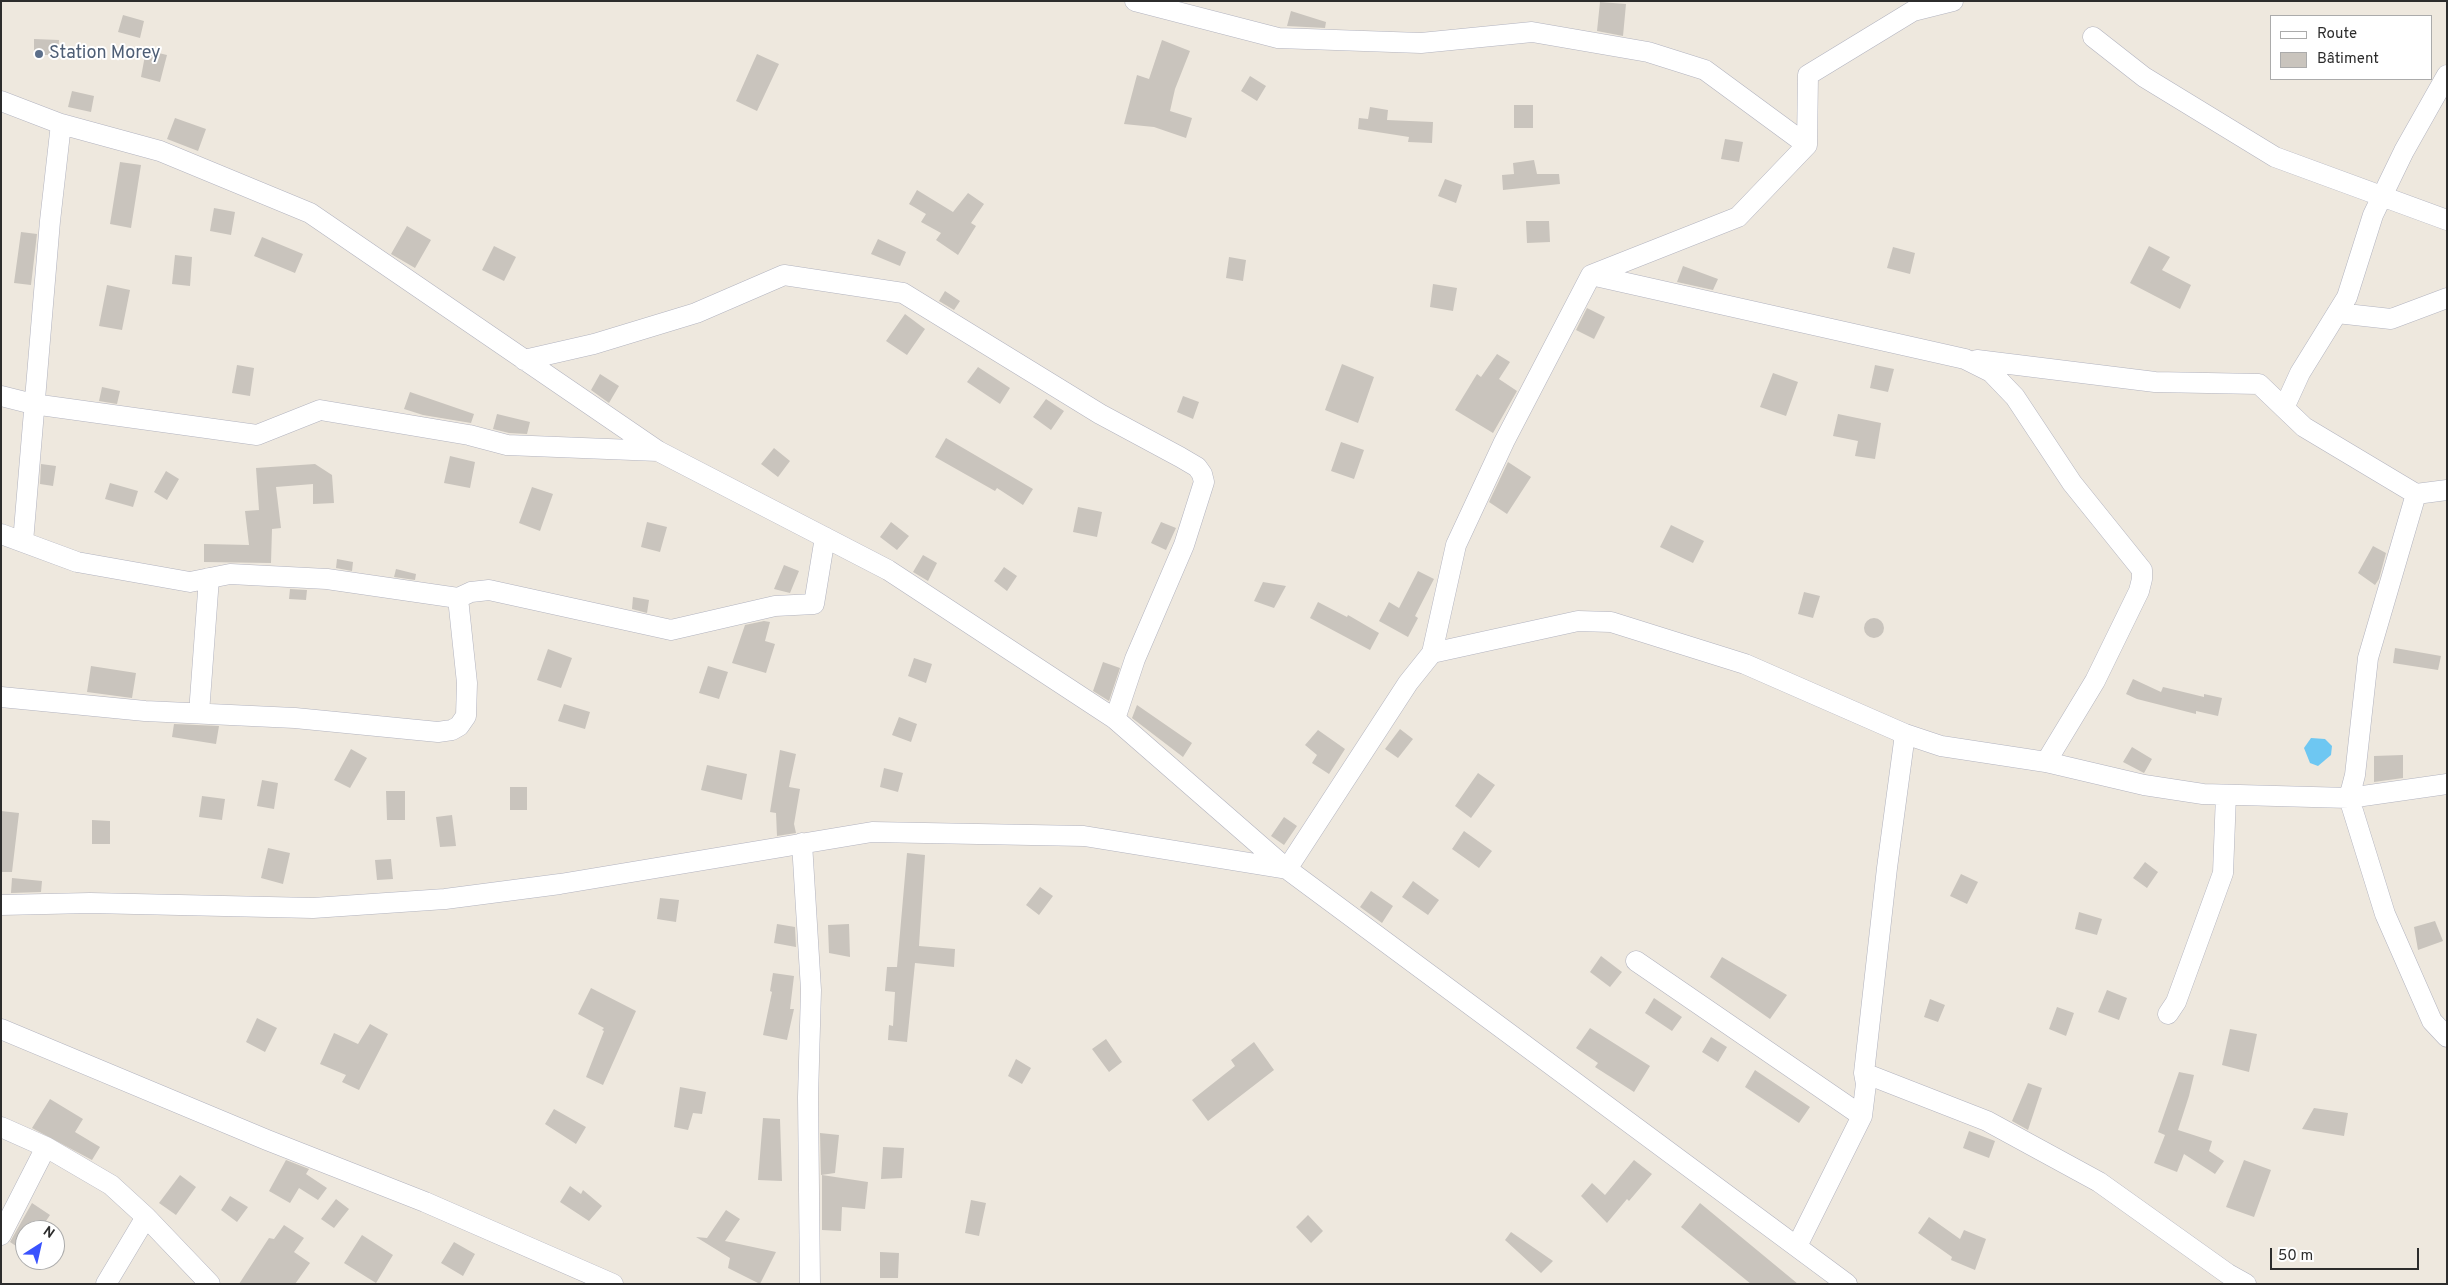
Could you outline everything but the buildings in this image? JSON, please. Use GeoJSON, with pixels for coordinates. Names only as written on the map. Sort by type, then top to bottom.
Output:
{"type":"FeatureCollection","features":[{"type":"Feature","properties":{"kind":"street"},"geometry":{"type":"LineString","coordinates":[[1135,1],[1278,38],[1422,43],[1532,32],[1648,52],[1705,70],[1806,145]]}},
{"type":"Feature","properties":{"kind":"street"},"geometry":{"type":"LineString","coordinates":[[1288,868],[1408,683],[1432,653],[1456,545],[1504,442],[1591,275],[1738,217],[1806,145],[1808,75],[1913,11],[1954,1]]}},
{"type":"Feature","properties":{"kind":"street"},"geometry":{"type":"LineString","coordinates":[[2094,37],[2144,77],[2275,157],[2447,220]]}},
{"type":"Feature","properties":{"kind":"street"},"geometry":{"type":"LineString","coordinates":[[2284,408],[2300,373],[2347,297],[2373,215],[2404,151],[2447,75]]}},
{"type":"Feature","properties":{"kind":"street"},"geometry":{"type":"LineString","coordinates":[[1,101],[61,124],[160,151],[310,213],[658,451],[888,570],[1115,719],[1288,868],[1847,1284]]}},
{"type":"Feature","properties":{"kind":"street"},"geometry":{"type":"LineString","coordinates":[[23,542],[33,404],[61,124]]}},
{"type":"Feature","properties":{"kind":"street"},"geometry":{"type":"LineString","coordinates":[[524,360],[594,344],[696,313],[784,274],[903,293],[1100,414],[1180,456],[1197,467],[1202,474],[1204,482],[1184,545],[1135,659],[1115,719]]}},
{"type":"Feature","properties":{"kind":"street"},"geometry":{"type":"LineString","coordinates":[[1591,275],[1957,357],[2155,382],[2259,384],[2304,427],[2416,494],[2447,490]]}},
{"type":"Feature","properties":{"kind":"street"},"geometry":{"type":"LineString","coordinates":[[2337,313],[2390,319],[2447,298]]}},
{"type":"Feature","properties":{"kind":"street"},"geometry":{"type":"LineString","coordinates":[[1957,357],[1991,372],[2015,397],[2072,483],[2142,570],[2139,591],[2096,682],[2046,762]]}},
{"type":"Feature","properties":{"kind":"street"},"geometry":{"type":"LineString","coordinates":[[1,396],[33,404],[257,435],[320,410],[469,435],[507,445],[658,451]]}},
{"type":"Feature","properties":{"kind":"street"},"geometry":{"type":"LineString","coordinates":[[2416,494],[2368,658],[2355,775],[2349,798],[2385,914],[2432,1021],[2447,1037]]}},
{"type":"Feature","properties":{"kind":"street"},"geometry":{"type":"LineString","coordinates":[[1,534],[77,562],[190,582],[230,574],[326,579],[458,598],[470,592],[489,590],[671,630],[775,606],[814,604],[825,537]]}},
{"type":"Feature","properties":{"kind":"street"},"geometry":{"type":"LineString","coordinates":[[199,714],[209,578]]}},
{"type":"Feature","properties":{"kind":"street"},"geometry":{"type":"LineString","coordinates":[[1,697],[145,711],[295,718],[438,732],[459,726],[466,716],[467,683],[458,598]]}},
{"type":"Feature","properties":{"kind":"street"},"geometry":{"type":"LineString","coordinates":[[1432,653],[1578,621],[1611,622],[1745,664],[1905,734],[1941,746],[2046,762],[2144,785],[2203,794],[2349,798],[2447,784]]}},
{"type":"Feature","properties":{"kind":"street"},"geometry":{"type":"LineString","coordinates":[[1797,1246],[1862,1116],[1864,1073],[1887,868],[1905,734]]}},
{"type":"Feature","properties":{"kind":"street"},"geometry":{"type":"LineString","coordinates":[[2168,1014],[2176,1002],[2223,873],[2226,795]]}},
{"type":"Feature","properties":{"kind":"street"},"geometry":{"type":"LineString","coordinates":[[1,905],[90,903],[313,908],[445,899],[560,884],[872,832],[1084,836],[1288,868]]}},
{"type":"Feature","properties":{"kind":"street"},"geometry":{"type":"LineString","coordinates":[[802,843],[811,990],[808,1097],[810,1284]]}},
{"type":"Feature","properties":{"kind":"street"},"geometry":{"type":"LineString","coordinates":[[1636,961],[1862,1116]]}},
{"type":"Feature","properties":{"kind":"street"},"geometry":{"type":"LineString","coordinates":[[1,1029],[267,1140],[425,1202],[613,1284]]}},
{"type":"Feature","properties":{"kind":"street"},"geometry":{"type":"LineString","coordinates":[[1864,1073],[1987,1121],[2099,1182],[2228,1274],[2246,1284]]}},
{"type":"Feature","properties":{"kind":"street"},"geometry":{"type":"LineString","coordinates":[[1,1127],[46,1147],[111,1185],[146,1217],[210,1284]]}},
{"type":"Feature","properties":{"kind":"street"},"geometry":{"type":"LineString","coordinates":[[1,1235],[46,1147]]}},
{"type":"Feature","properties":{"kind":"street"},"geometry":{"type":"LineString","coordinates":[[106,1284],[146,1217]]}},
{"type":"Feature","properties":{"kind":"water"},"geometry":{"type":"Polygon","coordinates":[[[2311,738],[2325,739],[2332,746],[2331,755],[2318,766],[2310,763],[2304,748],[2311,738]]]}},
{"type":"Feature","properties":{"kind":"place","name":"Station Morey"},"geometry":{"type":"Point","coordinates":[39,54]}}]}
